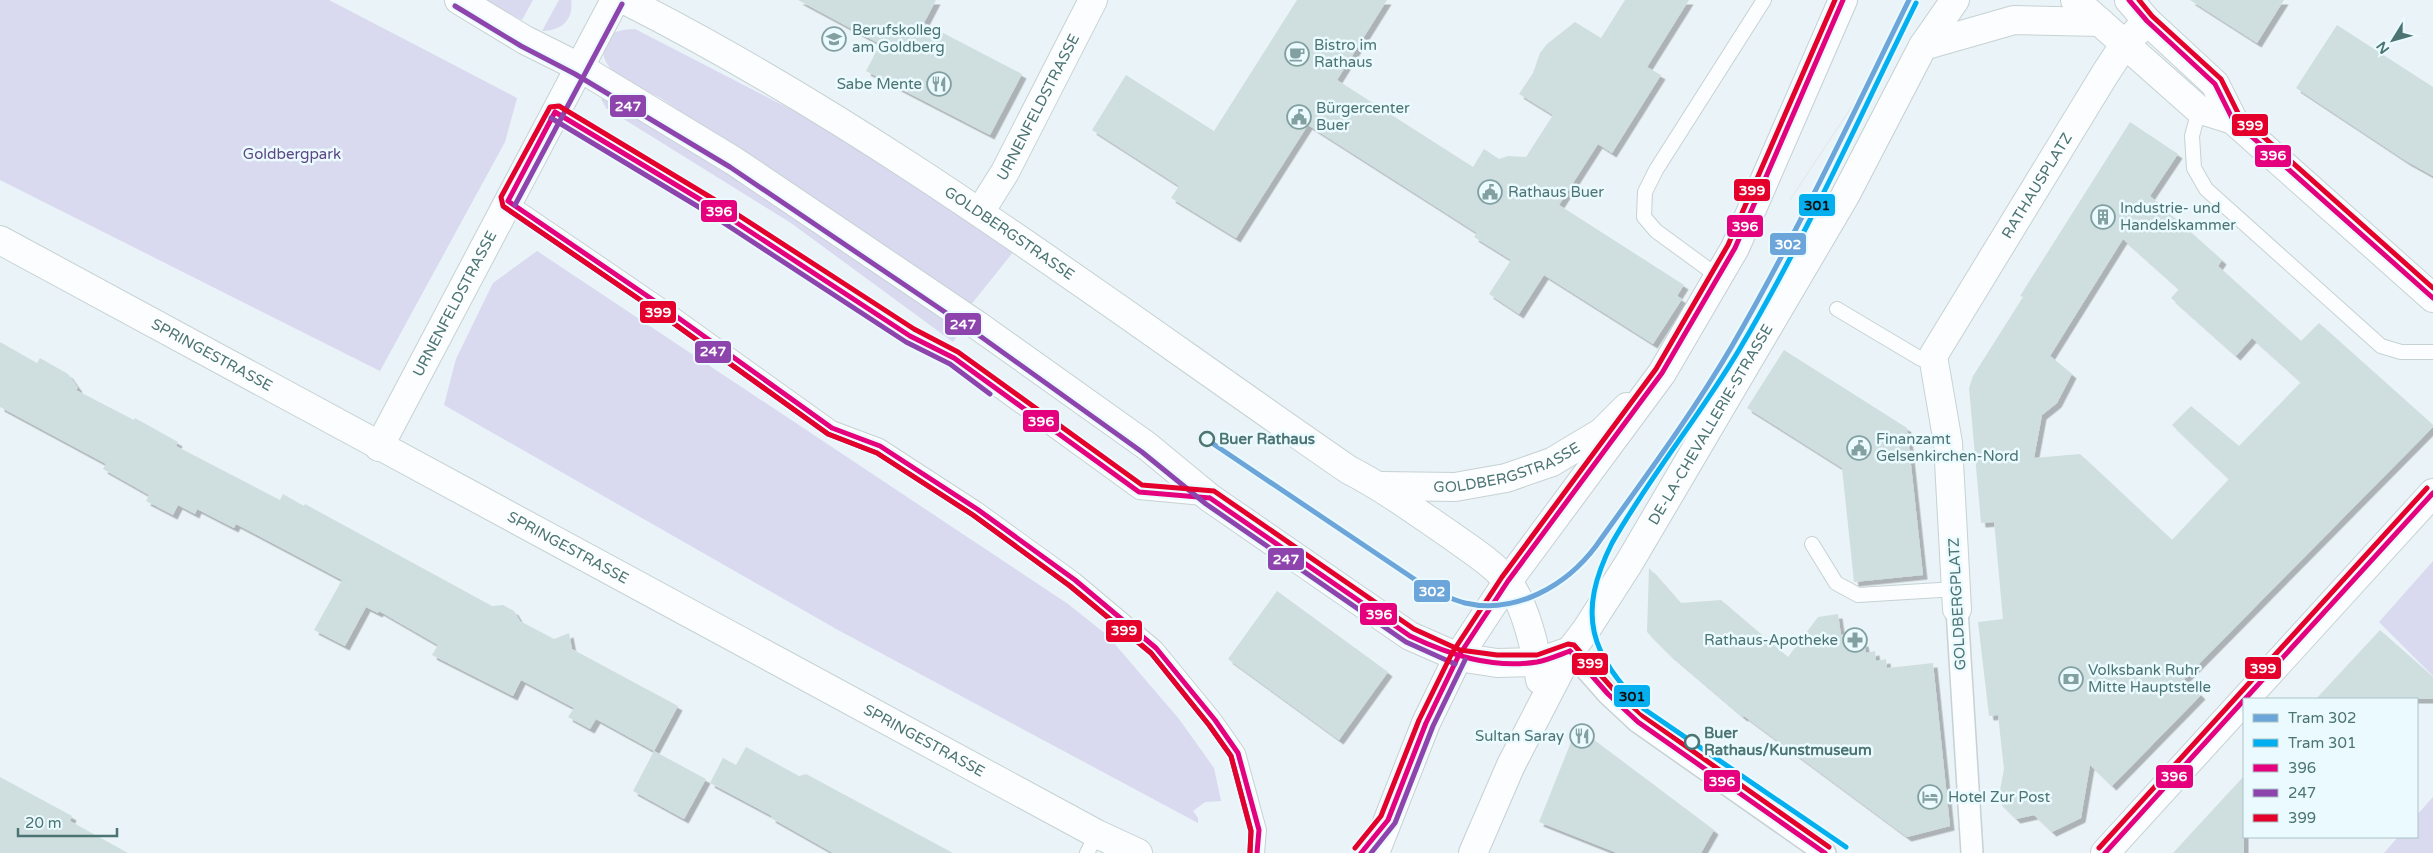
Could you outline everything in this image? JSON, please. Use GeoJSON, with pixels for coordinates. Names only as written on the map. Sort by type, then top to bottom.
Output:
{"type":"FeatureCollection","features":[{"type":"Feature","properties":{"kind":"street"},"geometry":{"type":"LineString","coordinates":[[459,0],[525,40],[579,67],[734,161],[977,325],[1147,446],[1210,498],[1410,636],[1458,657],[1497,663],[1538,662],[1570,651],[1608,694],[1638,722],[1825,853]]}},
{"type":"Feature","properties":{"kind":"street","name":"URNENFELDSTRASSE"},"geometry":{"type":"LineString","coordinates":[[379,447],[614,0]]}},
{"type":"Feature","properties":{"kind":"street","name":"GOLDBERGSTRASSE"},"geometry":{"type":"LineString","coordinates":[[625,0],[822,110],[980,212],[1349,470],[1381,486],[1486,561],[1508,581],[1520,601],[1538,662],[1544,701]]}},
{"type":"Feature","properties":{"kind":"street","name":"URNENFELDSTRASSE"},"geometry":{"type":"LineString","coordinates":[[980,212],[1005,172],[1093,0]]}},
{"type":"Feature","properties":{"kind":"street"},"geometry":{"type":"LineString","coordinates":[[1375,853],[1426,723],[1458,657],[1508,581],[1662,373],[1735,248],[1843,0]]}},
{"type":"Feature","properties":{"kind":"street","name":"DE-LA-CHEVALLERIE-STRASSE"},"geometry":{"type":"LineString","coordinates":[[1473,853],[1511,765],[1570,651],[1586,630],[1628,563],[1845,196],[1923,46],[1956,0]]}},
{"type":"Feature","properties":{"kind":"street"},"geometry":{"type":"LineString","coordinates":[[2075,0],[2198,109],[2233,120]]}},
{"type":"Feature","properties":{"kind":"street"},"geometry":{"type":"LineString","coordinates":[[2129,0],[2147,21],[2215,84],[2233,120],[2433,298]]}},
{"type":"Feature","properties":{"kind":"street"},"geometry":{"type":"LineString","coordinates":[[1923,46],[2014,20],[2100,22]]}},
{"type":"Feature","properties":{"kind":"street","name":"RATHAUSPLATZ"},"geometry":{"type":"LineString","coordinates":[[1933,356],[2124,45],[2147,21]]}},
{"type":"Feature","properties":{"kind":"street","name":"SPRINGESTRASSE"},"geometry":{"type":"LineString","coordinates":[[0,240],[379,447],[1092,844],[1138,853]]}},
{"type":"Feature","properties":{"kind":"street","name":"GOLDBERGPLATZ"},"geometry":{"type":"LineString","coordinates":[[1933,356],[1948,443],[1972,853]]}},
{"type":"Feature","properties":{"kind":"street","name":"GOLDBERGSTRASSE"},"geometry":{"type":"LineString","coordinates":[[1381,486],[1455,487],[1506,478],[1552,462],[1602,432],[1662,373]]}},
{"type":"Feature","properties":{"kind":"street"},"geometry":{"type":"LineString","coordinates":[[2246,698],[2433,493]]}},
{"type":"Feature","properties":{"kind":"street"},"geometry":{"type":"LineString","coordinates":[[2105,853],[2243,702]]}},
{"type":"Feature","properties":{"kind":"street"},"geometry":{"type":"LineString","coordinates":[[1361,853],[1388,820]]}},
{"type":"Feature","properties":{"kind":"lane"},"geometry":{"type":"LineString","coordinates":[[1719,277],[1656,231],[1644,217],[1646,192],[1656,170],[1764,0]]}},
{"type":"Feature","properties":{"kind":"lane"},"geometry":{"type":"LineString","coordinates":[[2215,84],[2198,109],[2192,136],[2194,168],[2206,189],[2381,346],[2401,352],[2433,352]]}},
{"type":"Feature","properties":{"kind":"lane"},"geometry":{"type":"LineString","coordinates":[[555,112],[711,206],[910,336],[954,358],[1139,492],[1210,498]]}},
{"type":"Feature","properties":{"kind":"lane"},"geometry":{"type":"LineString","coordinates":[[508,201],[667,309],[832,428],[880,446],[977,510],[1075,580],[1156,648],[1215,720],[1238,753],[1259,830],[1257,853]]}},
{"type":"Feature","properties":{"kind":"lane"},"geometry":{"type":"LineString","coordinates":[[1837,309],[1921,359],[1933,356]]}},
{"type":"Feature","properties":{"kind":"lane"},"geometry":{"type":"LineString","coordinates":[[1812,544],[1836,584],[1858,595],[1957,599]]}},
{"type":"Feature","properties":{"kind":"green space","name":"Goldbergpark"},"geometry":{"type":"Polygon","coordinates":[[[0,0],[329,0],[517,98],[505,142],[380,371],[0,180],[0,0]]]}},
{"type":"Feature","properties":{"kind":"green space"},"geometry":{"type":"Polygon","coordinates":[[[484,0],[533,0],[522,20],[484,0]]]}},
{"type":"Feature","properties":{"kind":"green space"},"geometry":{"type":"Polygon","coordinates":[[[559,0],[571,0],[568,19],[555,29],[542,31],[559,0]]]}},
{"type":"Feature","properties":{"kind":"green space"},"geometry":{"type":"Polygon","coordinates":[[[635,29],[831,130],[1014,251],[970,306],[659,97],[631,83],[612,70],[606,62],[603,53],[607,39],[614,33],[635,29]]]}},
{"type":"Feature","properties":{"kind":"green space"},"geometry":{"type":"Polygon","coordinates":[[[608,96],[789,211],[961,330],[953,342],[791,223],[606,108],[601,99],[608,96]]]}},
{"type":"Feature","properties":{"kind":"green space"},"geometry":{"type":"Polygon","coordinates":[[[537,251],[1068,604],[1107,635],[1179,719],[1214,768],[1221,801],[1205,802],[1193,811],[1198,818],[1198,823],[838,630],[444,405],[456,359],[493,283],[537,251]]]}},
{"type":"Feature","properties":{"kind":"green space"},"geometry":{"type":"Polygon","coordinates":[[[2433,561],[2433,676],[2379,622],[2433,561]]]}},
{"type":"Feature","properties":{"kind":"green space"},"geometry":{"type":"Polygon","coordinates":[[[2433,797],[2433,853],[2384,853],[2397,838],[2418,838],[2418,814],[2433,797]]]}},
{"type":"Feature","properties":{"kind":"building"},"geometry":{"type":"Polygon","coordinates":[[[798,0],[936,0],[924,23],[1022,74],[990,135],[866,71],[880,44],[798,0]]]}},
{"type":"Feature","properties":{"kind":"building"},"geometry":{"type":"Polygon","coordinates":[[[1297,0],[1387,0],[1337,80],[1473,167],[1484,149],[1499,159],[1508,156],[1526,157],[1553,115],[1519,94],[1533,73],[1540,53],[1547,44],[1575,22],[1601,38],[1625,0],[1689,0],[1647,67],[1661,75],[1612,153],[1598,144],[1559,205],[1684,285],[1677,296],[1682,299],[1653,344],[1544,275],[1519,314],[1489,294],[1511,260],[1474,237],[1477,233],[1308,125],[1236,238],[1171,198],[1179,186],[1092,130],[1126,75],[1214,131],[1297,0]]]}},
{"type":"Feature","properties":{"kind":"building"},"geometry":{"type":"Polygon","coordinates":[[[2190,0],[2284,0],[2257,43],[2190,0]]]}},
{"type":"Feature","properties":{"kind":"building"},"geometry":{"type":"Polygon","coordinates":[[[2337,25],[2433,87],[2433,176],[2406,161],[2296,88],[2337,25]]]}},
{"type":"Feature","properties":{"kind":"building"},"geometry":{"type":"Polygon","coordinates":[[[2130,122],[2178,154],[2150,196],[2222,260],[2218,266],[2301,341],[2319,323],[2433,425],[2184,679],[2201,695],[2112,786],[2090,765],[2081,818],[2052,832],[2034,815],[2016,819],[1998,801],[2004,769],[1998,715],[1989,716],[1978,622],[2003,619],[1994,522],[1981,523],[1969,388],[1973,376],[2023,297],[2020,296],[2130,122]],[[2123,239],[2050,356],[2072,374],[2057,403],[2042,415],[2034,458],[2080,454],[2172,540],[2229,479],[2172,425],[2191,406],[2239,446],[2301,382],[2252,338],[2236,356],[2171,298],[2179,289],[2123,239]]]}},
{"type":"Feature","properties":{"kind":"building"},"geometry":{"type":"Polygon","coordinates":[[[0,342],[37,363],[40,358],[68,374],[78,388],[76,390],[134,420],[135,418],[178,442],[176,446],[280,500],[283,494],[304,506],[305,504],[492,606],[503,605],[514,611],[520,621],[554,639],[569,633],[572,649],[678,706],[654,751],[596,719],[590,729],[568,717],[574,708],[521,680],[513,696],[432,655],[438,645],[379,611],[378,613],[366,607],[345,646],[314,630],[342,580],[236,524],[234,528],[197,509],[195,514],[178,505],[173,515],[146,501],[149,495],[103,469],[106,464],[0,407],[0,342]]]}},
{"type":"Feature","properties":{"kind":"building","name":"Finanzamt Gelsenkirchen-Nord"},"geometry":{"type":"Polygon","coordinates":[[[1784,350],[1907,428],[1923,575],[1854,582],[1842,468],[1747,408],[1784,350]]]}},
{"type":"Feature","properties":{"kind":"building"},"geometry":{"type":"Polygon","coordinates":[[[1649,568],[1680,603],[1721,600],[1788,657],[1818,617],[1838,614],[1841,635],[1852,633],[1853,644],[1864,642],[1866,653],[1875,651],[1876,661],[1886,659],[1887,668],[1933,663],[1950,826],[1907,837],[1743,717],[1668,653],[1647,632],[1649,568]]]}},
{"type":"Feature","properties":{"kind":"building"},"geometry":{"type":"Polygon","coordinates":[[[1277,591],[1388,672],[1339,740],[1228,659],[1277,591]]]}},
{"type":"Feature","properties":{"kind":"building"},"geometry":{"type":"Polygon","coordinates":[[[2380,630],[2433,677],[2433,699],[2317,698],[2380,630]]]}},
{"type":"Feature","properties":{"kind":"building"},"geometry":{"type":"Polygon","coordinates":[[[1577,727],[1714,830],[1701,853],[1617,853],[1539,822],[1577,727]]]}},
{"type":"Feature","properties":{"kind":"building"},"geometry":{"type":"Polygon","coordinates":[[[746,747],[799,776],[806,774],[953,853],[833,853],[771,818],[772,816],[710,783],[723,758],[736,765],[746,747]]]}},
{"type":"Feature","properties":{"kind":"building"},"geometry":{"type":"Polygon","coordinates":[[[654,751],[706,779],[684,819],[633,791],[654,751]]]}},
{"type":"Feature","properties":{"kind":"building"},"geometry":{"type":"Polygon","coordinates":[[[0,777],[72,816],[70,821],[128,853],[0,853],[0,777]]]}},
{"type":"Feature","properties":{"kind":"building"},"geometry":{"type":"Polygon","coordinates":[[[2243,777],[2244,853],[2173,853],[2243,777]]]}},
{"type":"Feature","properties":{"kind":"tram line","name":"302"},"geometry":{"type":"LineString","coordinates":[[1206,439],[1432,591],[1465,603],[1484,606],[1503,605],[1539,594],[1570,573],[1596,546],[1700,398],[1756,304],[1802,218],[1909,0]]}},
{"type":"Feature","properties":{"kind":"tram line","name":"301"},"geometry":{"type":"LineString","coordinates":[[1846,847],[1644,709],[1611,670],[1594,632],[1592,613],[1594,592],[1612,543],[1642,494],[1724,375],[1763,308],[1809,222],[1916,3]]}},
{"type":"Feature","properties":{"kind":"tram line"},"geometry":{"type":"LineString","coordinates":[[1790,200],[1870,79]]}},
{"type":"Feature","properties":{"kind":"transit line","name":"399"},"geometry":{"type":"LineString","coordinates":[[1355,848],[1381,816],[1419,720],[1452,653],[1502,577],[1656,369],[1728,245],[1835,0]]}},
{"type":"Feature","properties":{"kind":"transit line","name":"396"},"geometry":{"type":"LineString","coordinates":[[1361,853],[1388,820],[1426,723],[1458,657],[1508,581],[1662,373],[1735,248],[1843,0]]}},
{"type":"Feature","properties":{"kind":"transit line","name":"396"},"geometry":{"type":"LineString","coordinates":[[2129,0],[2147,21],[2215,84],[2233,120],[2433,298]]}},
{"type":"Feature","properties":{"kind":"transit line","name":"399"},"geometry":{"type":"LineString","coordinates":[[2139,0],[2152,16],[2221,79],[2239,115],[2433,288]]}},
{"type":"Feature","properties":{"kind":"transit line","name":"247"},"geometry":{"type":"LineString","coordinates":[[515,205],[622,4]]}},
{"type":"Feature","properties":{"kind":"transit line","name":"247"},"geometry":{"type":"LineString","coordinates":[[455,6],[521,46],[575,74],[730,167],[973,331],[1142,452],[1206,504],[1406,642],[1455,664]]}},
{"type":"Feature","properties":{"kind":"transit line","name":"399"},"geometry":{"type":"LineString","coordinates":[[1250,852],[1251,831],[1231,756],[1209,725],[1151,653],[1070,586],[973,515],[877,453],[828,434],[655,310],[503,206],[501,197],[550,107],[559,106],[715,200],[914,329],[958,352],[1142,485],[1214,491],[1414,629],[1460,650],[1497,655],[1537,655],[1568,644],[1574,645],[1613,689],[1643,716],[1829,847]]}},
{"type":"Feature","properties":{"kind":"transit line","name":"396"},"geometry":{"type":"LineString","coordinates":[[555,112],[711,206],[910,336],[954,358],[1139,492],[1210,498]]}},
{"type":"Feature","properties":{"kind":"transit line","name":"396"},"geometry":{"type":"LineString","coordinates":[[508,201],[555,112]]}},
{"type":"Feature","properties":{"kind":"transit line","name":"247"},"geometry":{"type":"LineString","coordinates":[[551,118],[707,212],[906,342],[950,364],[990,394]]}},
{"type":"Feature","properties":{"kind":"transit line","name":"396"},"geometry":{"type":"LineString","coordinates":[[508,201],[659,304],[832,428],[880,446],[977,509],[1075,580],[1156,648],[1215,720],[1238,753],[1259,830],[1257,853]]}},
{"type":"Feature","properties":{"kind":"transit line","name":"247"},"geometry":{"type":"LineString","coordinates":[[504,207],[655,310],[828,434],[877,453],[973,515],[1070,586],[1151,653],[1209,725],[1231,756],[1251,831],[1250,852]]}},
{"type":"Feature","properties":{"kind":"transit line","name":"399"},"geometry":{"type":"LineString","coordinates":[[2099,848],[2427,488]]}},
{"type":"Feature","properties":{"kind":"transit line","name":"396"},"geometry":{"type":"LineString","coordinates":[[2246,698],[2433,493]]}},
{"type":"Feature","properties":{"kind":"transit line","name":"396"},"geometry":{"type":"LineString","coordinates":[[1210,498],[1410,636],[1425,643],[1472,659],[1504,664],[1537,662],[1570,651]]}},
{"type":"Feature","properties":{"kind":"transit line","name":"396"},"geometry":{"type":"LineString","coordinates":[[1570,651],[1608,694],[1638,722],[1825,853]]}},
{"type":"Feature","properties":{"kind":"transit line","name":"247"},"geometry":{"type":"LineString","coordinates":[[1371,853],[1395,823],[1433,726],[1465,660]]}},
{"type":"Feature","properties":{"kind":"transit line","name":"396"},"geometry":{"type":"LineString","coordinates":[[2105,853],[2243,701]]}},
{"type":"Feature","properties":{"kind":"place","name":"Berufskolleg am Goldberg"},"geometry":{"type":"Point","coordinates":[834,39]}},
{"type":"Feature","properties":{"kind":"place","name":"Bistro im Rathaus"},"geometry":{"type":"Point","coordinates":[1297,54]}},
{"type":"Feature","properties":{"kind":"place","name":"Sabe Mente"},"geometry":{"type":"Point","coordinates":[939,84]}},
{"type":"Feature","properties":{"kind":"place","name":"Bürgercenter Buer"},"geometry":{"type":"Point","coordinates":[1299,117]}},
{"type":"Feature","properties":{"kind":"place","name":"Rathaus Buer"},"geometry":{"type":"Point","coordinates":[1490,192]}},
{"type":"Feature","properties":{"kind":"place","name":"Industrie- und Handelskammer"},"geometry":{"type":"Point","coordinates":[2103,217]}},
{"type":"Feature","properties":{"kind":"place","name":"Buer Rathaus"},"geometry":{"type":"Point","coordinates":[1207,439]}},
{"type":"Feature","properties":{"kind":"place","name":"Finanzamt Gelsenkirchen-Nord"},"geometry":{"type":"Point","coordinates":[1859,448]}},
{"type":"Feature","properties":{"kind":"place","name":"Rathaus-Apotheke"},"geometry":{"type":"Point","coordinates":[1855,640]}},
{"type":"Feature","properties":{"kind":"place","name":"Volksbank Ruhr Mitte Hauptstelle"},"geometry":{"type":"Point","coordinates":[2071,679]}},
{"type":"Feature","properties":{"kind":"place","name":"Sultan Saray"},"geometry":{"type":"Point","coordinates":[1582,736]}},
{"type":"Feature","properties":{"kind":"place","name":"Buer Rathaus/Kunstmuseum"},"geometry":{"type":"Point","coordinates":[1692,742]}},
{"type":"Feature","properties":{"kind":"place","name":"Hotel Zur Post"},"geometry":{"type":"Point","coordinates":[1930,797]}}]}
